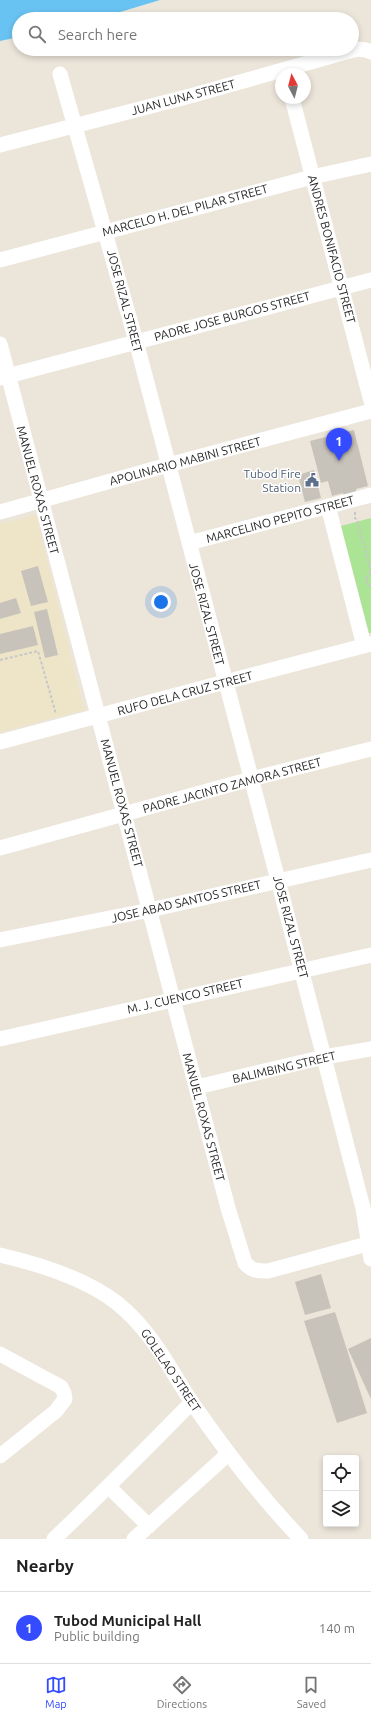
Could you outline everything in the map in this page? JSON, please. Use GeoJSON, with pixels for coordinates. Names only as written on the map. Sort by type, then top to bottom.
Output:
{"type":"FeatureCollection","features":[{"type":"Feature","properties":{"kind":"street","name":"JUAN LUNA STREET"},"geometry":{"type":"LineString","coordinates":[[359,49],[369,51]]}},
{"type":"Feature","properties":{"kind":"street","name":"JUAN LUNA STREET"},"geometry":{"type":"LineString","coordinates":[[298,68],[335,56]]}},
{"type":"Feature","properties":{"kind":"street","name":"JOSE RIZAL STREET"},"geometry":{"type":"LineString","coordinates":[[60,74],[136,341],[302,970],[363,1208],[370,1243],[371,1260]]}},
{"type":"Feature","properties":{"kind":"street","name":"JUAN LUNA STREET"},"geometry":{"type":"LineString","coordinates":[[0,145],[275,75]]}},
{"type":"Feature","properties":{"kind":"street","name":"ANDRES BONIFACIO STREET"},"geometry":{"type":"LineString","coordinates":[[294,104],[371,400]]}},
{"type":"Feature","properties":{"kind":"street","name":"MARCELO H. DEL PILAR STREET"},"geometry":{"type":"LineString","coordinates":[[0,260],[312,177],[371,164]]}},
{"type":"Feature","properties":{"kind":"street","name":"PADRE JOSE BURGOS STREET"},"geometry":{"type":"LineString","coordinates":[[4,377],[371,280]]}},
{"type":"Feature","properties":{"kind":"street","name":"MANUEL ROXAS STREET"},"geometry":{"type":"LineString","coordinates":[[0,344],[4,377],[41,501],[125,813],[228,1208],[245,1262],[250,1269],[257,1272],[268,1271],[370,1243]]}},
{"type":"Feature","properties":{"kind":"street","name":"APOLINARIO MABINI STREET"},"geometry":{"type":"LineString","coordinates":[[0,512],[168,465],[371,411]]}},
{"type":"Feature","properties":{"kind":"street","name":"MARCELINO PEPITO STREET"},"geometry":{"type":"LineString","coordinates":[[189,543],[371,495]]}},
{"type":"Feature","properties":{"kind":"street"},"geometry":{"type":"LineString","coordinates":[[328,506],[368,645]]}},
{"type":"Feature","properties":{"kind":"street","name":"RUFO DELA CRUZ STREET"},"geometry":{"type":"LineString","coordinates":[[0,742],[368,645]]}},
{"type":"Feature","properties":{"kind":"street","name":"PADRE JACINTO ZAMORA STREET"},"geometry":{"type":"LineString","coordinates":[[0,848],[251,779],[371,749]]}},
{"type":"Feature","properties":{"kind":"street","name":"JOSE ABAD SANTOS STREET"},"geometry":{"type":"LineString","coordinates":[[0,940],[150,910],[371,860]]}},
{"type":"Feature","properties":{"kind":"street","name":"M. J. CUENCO STREET"},"geometry":{"type":"LineString","coordinates":[[0,1039],[371,955]]}},
{"type":"Feature","properties":{"kind":"street","name":"BALIMBING STREET"},"geometry":{"type":"LineString","coordinates":[[197,1087],[324,1057],[371,1049]]}},
{"type":"Feature","properties":{"kind":"street","name":"GOLELAO STREET"},"geometry":{"type":"LineString","coordinates":[[0,1255],[44,1267],[70,1277],[116,1302],[141,1326],[155,1343],[192,1402],[228,1454],[275,1512],[301,1539]]}},
{"type":"Feature","properties":{"kind":"street"},"geometry":{"type":"LineString","coordinates":[[0,1354],[60,1387],[64,1393],[65,1399],[56,1411],[0,1456]]}},
{"type":"Feature","properties":{"kind":"street"},"geometry":{"type":"LineString","coordinates":[[54,1539],[109,1487],[136,1457],[192,1402]]}},
{"type":"Feature","properties":{"kind":"street"},"geometry":{"type":"LineString","coordinates":[[134,1539],[228,1454]]}},
{"type":"Feature","properties":{"kind":"street"},"geometry":{"type":"LineString","coordinates":[[109,1487],[149,1526]]}},
{"type":"Feature","properties":{"kind":"path"},"geometry":{"type":"LineString","coordinates":[[352,500],[356,515],[355,518],[357,520],[371,572],[366,578],[367,583],[371,586]]}},
{"type":"Feature","properties":{"kind":"path"},"geometry":{"type":"LineString","coordinates":[[0,660],[38,650],[60,726]]}},
{"type":"Feature","properties":{"kind":"shaded area"},"geometry":{"type":"Polygon","coordinates":[[[36,515],[84,710],[0,732],[0,524],[36,515]]]}},
{"type":"Feature","properties":{"kind":"green space"},"geometry":{"type":"Polygon","coordinates":[[[371,518],[371,633],[369,633],[341,526],[371,518]]]}},
{"type":"Feature","properties":{"kind":"water"},"geometry":{"type":"Polygon","coordinates":[[[0,0],[160,0],[120,12],[12,12],[12,38],[0,41],[0,0]]]}},
{"type":"Feature","properties":{"kind":"building"},"geometry":{"type":"Polygon","coordinates":[[[354,430],[368,486],[356,489],[357,495],[344,498],[343,493],[332,496],[328,481],[321,483],[310,441],[354,430]]]}},
{"type":"Feature","properties":{"kind":"building"},"geometry":{"type":"Polygon","coordinates":[[[314,470],[321,498],[305,502],[298,475],[314,470]]]}},
{"type":"Feature","properties":{"kind":"building"},"geometry":{"type":"Polygon","coordinates":[[[38,566],[48,602],[31,606],[21,571],[38,566]]]}},
{"type":"Feature","properties":{"kind":"building"},"geometry":{"type":"Polygon","coordinates":[[[16,598],[21,613],[0,619],[0,603],[16,598]]]}},
{"type":"Feature","properties":{"kind":"building"},"geometry":{"type":"Polygon","coordinates":[[[47,609],[58,655],[45,658],[34,612],[47,609]]]}},
{"type":"Feature","properties":{"kind":"building"},"geometry":{"type":"Polygon","coordinates":[[[33,626],[38,645],[0,654],[0,634],[33,626]]]}},
{"type":"Feature","properties":{"kind":"building"},"geometry":{"type":"Polygon","coordinates":[[[321,1274],[331,1308],[305,1315],[295,1282],[321,1274]]]}},
{"type":"Feature","properties":{"kind":"building"},"geometry":{"type":"Polygon","coordinates":[[[335,1312],[367,1413],[337,1423],[304,1321],[335,1312]]]}},
{"type":"Feature","properties":{"kind":"building"},"geometry":{"type":"Polygon","coordinates":[[[371,1338],[371,1399],[348,1349],[371,1338]]]}},
{"type":"Feature","properties":{"kind":"place","name":"Tubod Municipal Hall"},"geometry":{"type":"Point","coordinates":[339,461]}},
{"type":"Feature","properties":{"kind":"place","name":"Tubod Fire Station"},"geometry":{"type":"Point","coordinates":[312,480]}}]}
